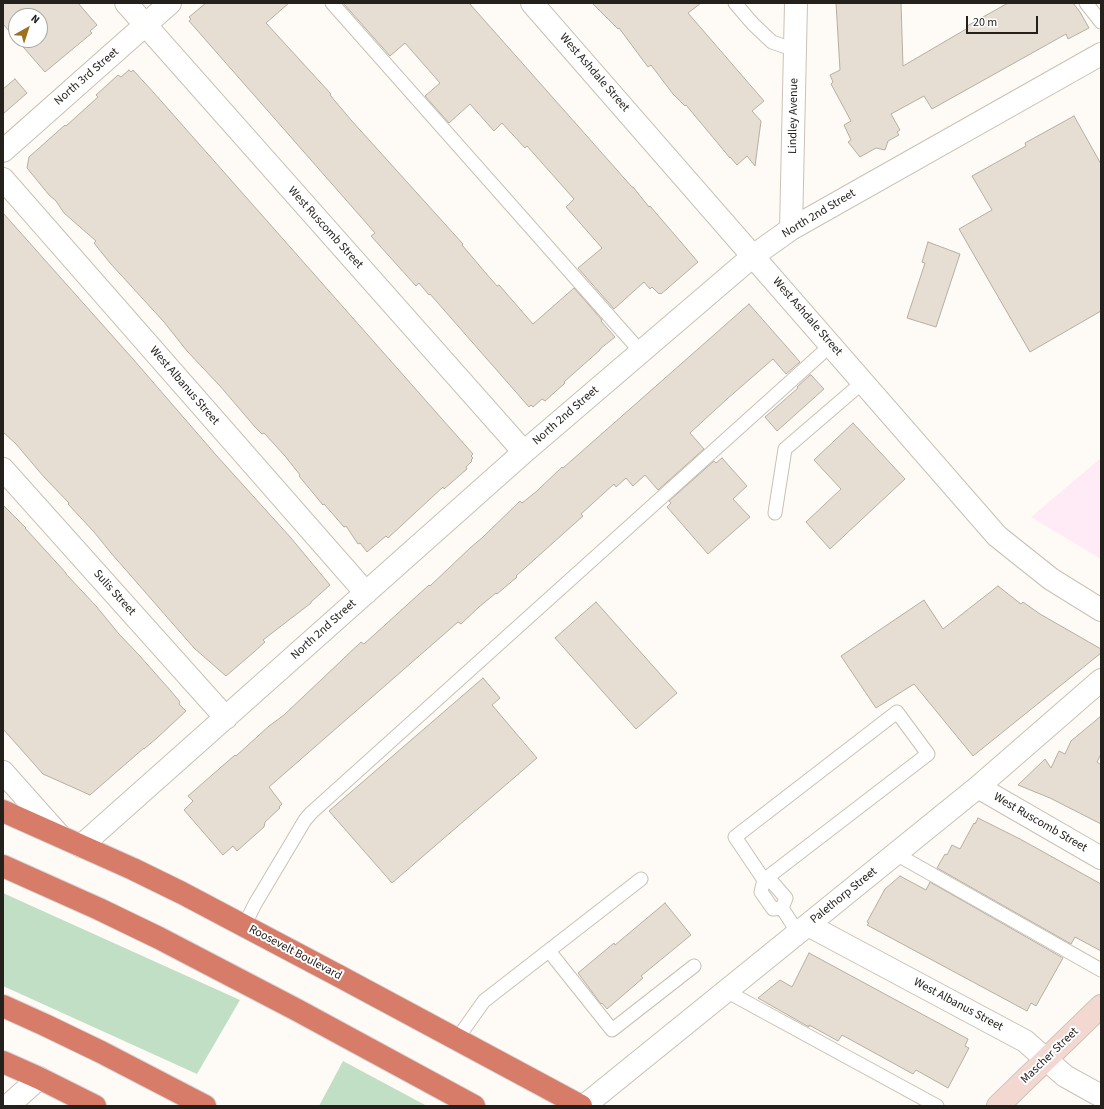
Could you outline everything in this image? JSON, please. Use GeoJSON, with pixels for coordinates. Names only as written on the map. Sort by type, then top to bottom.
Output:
{"type":"FeatureCollection","features":[{"type":"Feature","properties":{"kind":"highway","name":"Roosevelt Boulevard"},"geometry":{"type":"LineString","coordinates":[[3,811],[133,869],[339,976],[582,1106]]}},
{"type":"Feature","properties":{"kind":"highway"},"geometry":{"type":"LineString","coordinates":[[3,866],[139,928],[296,1010],[474,1106]]}},
{"type":"Feature","properties":{"kind":"highway"},"geometry":{"type":"LineString","coordinates":[[3,1006],[45,1024],[197,1102]]}},
{"type":"Feature","properties":{"kind":"highway"},"geometry":{"type":"LineString","coordinates":[[3,1062],[95,1106]]}},
{"type":"Feature","properties":{"kind":"street","name":"West Ruscomb Street"},"geometry":{"type":"LineString","coordinates":[[126,3],[524,452]]}},
{"type":"Feature","properties":{"kind":"street","name":"North 3rd Street"},"geometry":{"type":"LineString","coordinates":[[3,151],[170,3]]}},
{"type":"Feature","properties":{"kind":"street","name":"West Ashdale Street"},"geometry":{"type":"LineString","coordinates":[[532,3],[997,536],[1051,579],[1101,610]]}},
{"type":"Feature","properties":{"kind":"street","name":"Lindley Avenue"},"geometry":{"type":"LineString","coordinates":[[791,229],[796,3]]}},
{"type":"Feature","properties":{"kind":"street","name":"North 2nd Street"},"geometry":{"type":"LineString","coordinates":[[81,846],[524,452],[754,256],[791,229],[1100,57]]}},
{"type":"Feature","properties":{"kind":"street","name":"West Albanus Street"},"geometry":{"type":"LineString","coordinates":[[3,179],[366,593]]}},
{"type":"Feature","properties":{"kind":"street","name":"Sulis Street"},"geometry":{"type":"LineString","coordinates":[[3,469],[226,718]]}},
{"type":"Feature","properties":{"kind":"street","name":"Palethorp Street"},"geometry":{"type":"LineString","coordinates":[[582,1106],[978,787],[1101,680]]}},
{"type":"Feature","properties":{"kind":"street"},"geometry":{"type":"LineString","coordinates":[[3,772],[60,836]]}},
{"type":"Feature","properties":{"kind":"street","name":"West Ruscomb Street"},"geometry":{"type":"LineString","coordinates":[[978,787],[1101,858]]}},
{"type":"Feature","properties":{"kind":"street","name":"West Albanus Street"},"geometry":{"type":"LineString","coordinates":[[803,929],[1026,1041],[1065,1076],[1101,1096]]}},
{"type":"Feature","properties":{"kind":"street","name":"Mascher Street"},"geometry":{"type":"LineString","coordinates":[[998,1106],[1101,1006]]}},
{"type":"Feature","properties":{"kind":"street"},"geometry":{"type":"LineString","coordinates":[[8,1106],[39,1078]]}},
{"type":"Feature","properties":{"kind":"lane"},"geometry":{"type":"LineString","coordinates":[[332,3],[640,352]]}},
{"type":"Feature","properties":{"kind":"lane"},"geometry":{"type":"LineString","coordinates":[[735,3],[753,24],[772,42],[795,50]]}},
{"type":"Feature","properties":{"kind":"lane"},"geometry":{"type":"LineString","coordinates":[[1086,3],[1101,22]]}},
{"type":"Feature","properties":{"kind":"lane"},"geometry":{"type":"LineString","coordinates":[[244,926],[255,904],[311,812],[831,345]]}},
{"type":"Feature","properties":{"kind":"lane"},"geometry":{"type":"LineString","coordinates":[[775,513],[785,449],[863,382]]}},
{"type":"Feature","properties":{"kind":"lane"},"geometry":{"type":"LineString","coordinates":[[764,880],[928,754],[897,712],[735,837],[764,880],[773,883],[786,898],[782,908],[803,929]]}},
{"type":"Feature","properties":{"kind":"lane"},"geometry":{"type":"LineString","coordinates":[[896,854],[1101,970]]}},
{"type":"Feature","properties":{"kind":"lane"},"geometry":{"type":"LineString","coordinates":[[457,1039],[484,1001],[641,879]]}},
{"type":"Feature","properties":{"kind":"lane"},"geometry":{"type":"LineString","coordinates":[[549,951],[612,1030],[694,966]]}},
{"type":"Feature","properties":{"kind":"lane"},"geometry":{"type":"LineString","coordinates":[[726,991],[937,1106]]}},
{"type":"Feature","properties":{"kind":"shaded area"},"geometry":{"type":"Polygon","coordinates":[[[1101,458],[1101,559],[1031,517],[1101,458]]]}},
{"type":"Feature","properties":{"kind":"green space"},"geometry":{"type":"Polygon","coordinates":[[[3,893],[240,1000],[197,1074],[3,986],[3,893]]]}},
{"type":"Feature","properties":{"kind":"green space"},"geometry":{"type":"Polygon","coordinates":[[[343,1061],[427,1106],[319,1106],[343,1061]]]}},
{"type":"Feature","properties":{"kind":"building"},"geometry":{"type":"Polygon","coordinates":[[[3,3],[78,3],[97,25],[90,31],[92,33],[45,72],[24,48],[48,48],[48,8],[8,8],[8,30],[3,24],[3,3]]]}},
{"type":"Feature","properties":{"kind":"building"},"geometry":{"type":"Polygon","coordinates":[[[206,3],[289,3],[266,23],[331,94],[330,95],[351,120],[463,244],[462,245],[497,286],[499,285],[533,324],[574,288],[615,337],[600,349],[545,401],[542,399],[533,407],[531,405],[529,407],[430,294],[429,295],[419,283],[416,286],[371,236],[375,233],[189,21],[191,19],[189,17],[206,3]]]}},
{"type":"Feature","properties":{"kind":"building"},"geometry":{"type":"Polygon","coordinates":[[[343,3],[469,3],[698,262],[661,294],[659,294],[652,287],[650,289],[644,282],[614,309],[578,268],[602,248],[566,207],[574,199],[527,146],[525,148],[502,123],[494,131],[470,104],[449,123],[425,96],[440,83],[405,43],[390,56],[343,3]]]}},
{"type":"Feature","properties":{"kind":"building"},"geometry":{"type":"Polygon","coordinates":[[[592,3],[701,3],[688,13],[764,101],[752,111],[761,121],[755,166],[747,156],[737,165],[730,158],[686,105],[685,106],[673,94],[651,65],[648,67],[619,28],[618,29],[592,3]]]}},
{"type":"Feature","properties":{"kind":"building"},"geometry":{"type":"Polygon","coordinates":[[[836,3],[901,3],[903,66],[968,28],[967,26],[1008,3],[1073,3],[1089,28],[1068,39],[1066,34],[932,109],[924,96],[891,114],[900,130],[897,132],[899,135],[888,141],[885,150],[876,148],[860,157],[848,142],[851,140],[844,125],[851,121],[831,84],[833,82],[830,75],[840,70],[836,3]]]}},
{"type":"Feature","properties":{"kind":"building"},"geometry":{"type":"Polygon","coordinates":[[[129,70],[131,72],[133,70],[154,93],[473,454],[471,456],[473,458],[471,460],[472,461],[466,467],[467,469],[444,489],[443,487],[388,538],[386,536],[367,552],[360,543],[358,544],[346,526],[344,527],[324,504],[323,505],[285,456],[264,433],[262,434],[255,427],[220,386],[187,351],[164,322],[110,263],[94,243],[96,241],[64,213],[56,201],[49,195],[27,168],[29,157],[98,97],[96,95],[118,75],[121,77],[129,70]]]}},
{"type":"Feature","properties":{"kind":"building"},"geometry":{"type":"Polygon","coordinates":[[[15,79],[27,93],[3,114],[3,89],[15,79]]]}},
{"type":"Feature","properties":{"kind":"building"},"geometry":{"type":"Polygon","coordinates":[[[1074,116],[1101,164],[1101,311],[1030,352],[959,229],[992,210],[972,176],[1026,146],[1025,143],[1074,116]]]}},
{"type":"Feature","properties":{"kind":"building"},"geometry":{"type":"Polygon","coordinates":[[[3,213],[291,538],[330,585],[311,603],[263,640],[265,642],[226,676],[194,648],[68,504],[69,503],[44,477],[16,444],[3,432],[3,213]]]}},
{"type":"Feature","properties":{"kind":"building"},"geometry":{"type":"Polygon","coordinates":[[[928,242],[960,254],[936,327],[907,318],[925,263],[922,262],[928,242]]]}},
{"type":"Feature","properties":{"kind":"building"},"geometry":{"type":"Polygon","coordinates":[[[749,304],[800,362],[786,374],[773,359],[727,399],[690,433],[704,449],[658,490],[645,475],[633,486],[626,478],[616,487],[614,484],[581,514],[583,516],[516,576],[517,577],[479,607],[461,624],[458,622],[269,787],[282,804],[279,807],[280,808],[265,822],[264,827],[237,851],[233,846],[223,855],[184,810],[193,801],[188,796],[269,726],[284,715],[361,642],[364,644],[429,585],[430,586],[520,501],[522,503],[537,491],[562,467],[563,468],[749,304]]]}},
{"type":"Feature","properties":{"kind":"building"},"geometry":{"type":"Polygon","coordinates":[[[810,375],[824,389],[777,431],[765,417],[798,388],[797,387],[810,375]]]}},
{"type":"Feature","properties":{"kind":"building"},"geometry":{"type":"Polygon","coordinates":[[[853,423],[905,479],[830,549],[806,522],[841,489],[814,460],[853,423]]]}},
{"type":"Feature","properties":{"kind":"building"},"geometry":{"type":"Polygon","coordinates":[[[722,458],[747,486],[733,499],[750,517],[708,554],[667,507],[671,503],[669,501],[714,461],[716,463],[722,458]]]}},
{"type":"Feature","properties":{"kind":"building"},"geometry":{"type":"Polygon","coordinates":[[[3,505],[26,528],[96,606],[119,634],[170,690],[180,702],[179,704],[186,711],[157,738],[90,795],[43,774],[3,729],[3,505]]]}},
{"type":"Feature","properties":{"kind":"building"},"geometry":{"type":"Polygon","coordinates":[[[998,586],[1021,604],[1023,602],[1040,614],[1101,649],[1101,653],[973,756],[914,684],[876,708],[841,656],[924,600],[943,629],[998,586]]]}},
{"type":"Feature","properties":{"kind":"building"},"geometry":{"type":"Polygon","coordinates":[[[596,602],[677,693],[636,729],[555,638],[596,602]]]}},
{"type":"Feature","properties":{"kind":"building"},"geometry":{"type":"Polygon","coordinates":[[[483,678],[500,698],[492,705],[537,758],[392,883],[329,811],[483,678]]]}},
{"type":"Feature","properties":{"kind":"building"},"geometry":{"type":"Polygon","coordinates":[[[1101,716],[1101,754],[1097,762],[1101,765],[1101,824],[1050,798],[1018,785],[1045,759],[1051,768],[1059,751],[1065,754],[1071,741],[1101,716]]]}},
{"type":"Feature","properties":{"kind":"building"},"geometry":{"type":"Polygon","coordinates":[[[978,818],[1020,839],[1101,884],[1101,951],[1075,937],[1071,944],[937,868],[945,854],[947,855],[952,845],[960,849],[978,818]]]}},
{"type":"Feature","properties":{"kind":"building"},"geometry":{"type":"Polygon","coordinates":[[[900,876],[926,890],[930,882],[1063,958],[1036,1006],[1031,1003],[1027,1011],[867,925],[869,923],[867,922],[885,889],[900,876]]]}},
{"type":"Feature","properties":{"kind":"building"},"geometry":{"type":"Polygon","coordinates":[[[665,903],[691,935],[641,976],[643,978],[607,1009],[602,1003],[601,1004],[578,973],[614,943],[615,945],[665,903]]]}},
{"type":"Feature","properties":{"kind":"building"},"geometry":{"type":"Polygon","coordinates":[[[809,953],[968,1039],[965,1046],[969,1048],[948,1088],[916,1070],[913,1074],[842,1035],[838,1041],[809,1025],[809,1027],[758,998],[780,980],[792,987],[809,953]]]}}]}
